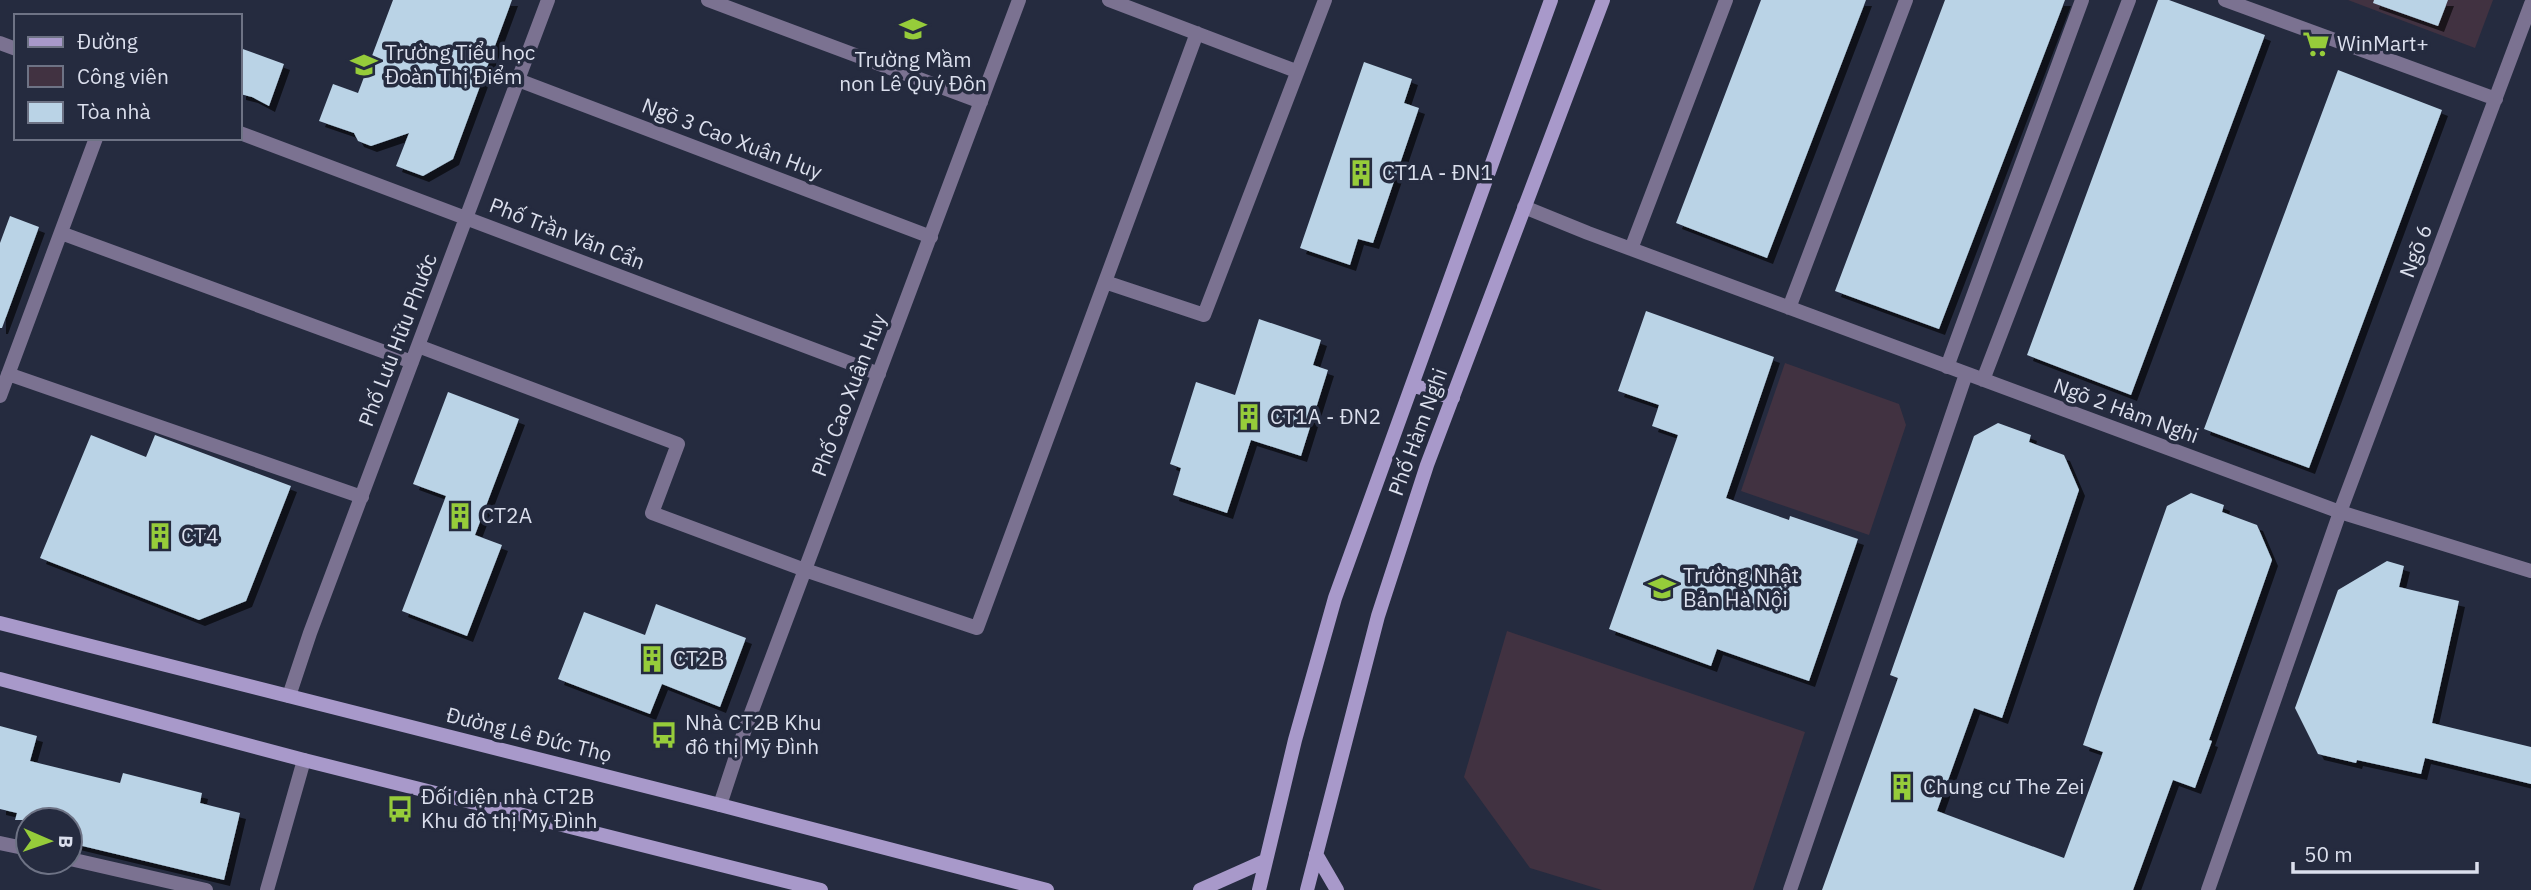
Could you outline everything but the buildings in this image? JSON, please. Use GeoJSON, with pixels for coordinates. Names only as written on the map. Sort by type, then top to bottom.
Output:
{"type":"FeatureCollection","features":[{"type":"Feature","properties":{"kind":"main road","name":"Phố Hàm Nghi"},"geometry":{"type":"LineString","coordinates":[[1259,890],[1295,740],[1335,598],[1551,0]]}},
{"type":"Feature","properties":{"kind":"main road","name":"Phố Hàm Nghi"},"geometry":{"type":"LineString","coordinates":[[1307,890],[1378,616],[1427,465],[1603,0]]}},
{"type":"Feature","properties":{"kind":"main road"},"geometry":{"type":"LineString","coordinates":[[1412,385],[1453,398]]}},
{"type":"Feature","properties":{"kind":"main road","name":"Đường Lê Đức Thọ"},"geometry":{"type":"LineString","coordinates":[[0,623],[1046,890]]}},
{"type":"Feature","properties":{"kind":"main road"},"geometry":{"type":"LineString","coordinates":[[0,679],[304,760],[821,890]]}},
{"type":"Feature","properties":{"kind":"main road"},"geometry":{"type":"LineString","coordinates":[[1316,854],[1337,890]]}},
{"type":"Feature","properties":{"kind":"main road"},"geometry":{"type":"LineString","coordinates":[[1200,890],[1265,861]]}},
{"type":"Feature","properties":{"kind":"street","name":"Phố Lưu Hữu Phước"},"geometry":{"type":"LineString","coordinates":[[289,696],[548,0]]}},
{"type":"Feature","properties":{"kind":"street"},"geometry":{"type":"LineString","coordinates":[[708,0],[981,102]]}},
{"type":"Feature","properties":{"kind":"street","name":"Phố Cao Xuân Huy"},"geometry":{"type":"LineString","coordinates":[[720,805],[744,732],[1019,0]]}},
{"type":"Feature","properties":{"kind":"street"},"geometry":{"type":"LineString","coordinates":[[1109,0],[1296,71]]}},
{"type":"Feature","properties":{"kind":"street"},"geometry":{"type":"LineString","coordinates":[[1105,282],[1204,315],[1325,0]]}},
{"type":"Feature","properties":{"kind":"street"},"geometry":{"type":"LineString","coordinates":[[1631,249],[1726,0]]}},
{"type":"Feature","properties":{"kind":"street"},"geometry":{"type":"LineString","coordinates":[[1789,308],[1906,0]]}},
{"type":"Feature","properties":{"kind":"street"},"geometry":{"type":"LineString","coordinates":[[1947,367],[2081,0]]}},
{"type":"Feature","properties":{"kind":"street"},"geometry":{"type":"LineString","coordinates":[[1983,380],[2129,0]]}},
{"type":"Feature","properties":{"kind":"street"},"geometry":{"type":"LineString","coordinates":[[2224,0],[2496,99]]}},
{"type":"Feature","properties":{"kind":"street","name":"Ngõ 6"},"geometry":{"type":"LineString","coordinates":[[2340,512],[2531,4]]}},
{"type":"Feature","properties":{"kind":"street"},"geometry":{"type":"LineString","coordinates":[[418,346],[678,444],[652,513],[805,570],[977,628],[1197,33]]}},
{"type":"Feature","properties":{"kind":"street","name":"Ngõ 3 Cao Xuân Huy"},"geometry":{"type":"LineString","coordinates":[[518,80],[932,237]]}},
{"type":"Feature","properties":{"kind":"street","name":"Phố Trần Văn Cẩn"},"geometry":{"type":"LineString","coordinates":[[242,134],[879,374]]}},
{"type":"Feature","properties":{"kind":"street"},"geometry":{"type":"LineString","coordinates":[[0,396],[95,140]]}},
{"type":"Feature","properties":{"kind":"street","name":"Ngõ 2 Hàm Nghi"},"geometry":{"type":"LineString","coordinates":[[1524,207],[2340,512],[2531,571]]}},
{"type":"Feature","properties":{"kind":"street"},"geometry":{"type":"LineString","coordinates":[[61,233],[412,362]]}},
{"type":"Feature","properties":{"kind":"street"},"geometry":{"type":"LineString","coordinates":[[8,374],[362,497]]}},
{"type":"Feature","properties":{"kind":"street"},"geometry":{"type":"LineString","coordinates":[[1790,890],[1966,374]]}},
{"type":"Feature","properties":{"kind":"street"},"geometry":{"type":"LineString","coordinates":[[2208,890],[2340,512]]}},
{"type":"Feature","properties":{"kind":"street"},"geometry":{"type":"LineString","coordinates":[[267,890],[304,760]]}},
{"type":"Feature","properties":{"kind":"street"},"geometry":{"type":"LineString","coordinates":[[84,862],[206,890]]}},
{"type":"Feature","properties":{"kind":"green space"},"geometry":{"type":"Polygon","coordinates":[[[2348,0],[2493,0],[2475,48],[2348,0]]]}},
{"type":"Feature","properties":{"kind":"green space"},"geometry":{"type":"Polygon","coordinates":[[[1785,363],[1899,404],[1906,425],[1869,535],[1741,491],[1785,363]]]}},
{"type":"Feature","properties":{"kind":"green space"},"geometry":{"type":"Polygon","coordinates":[[[1507,631],[1805,732],[1753,890],[1602,890],[1530,868],[1464,777],[1507,631]]]}},
{"type":"Feature","properties":{"kind":"place","name":"Trường Mầm non Lê Quý Đôn"},"geometry":{"type":"Point","coordinates":[913,29]}},
{"type":"Feature","properties":{"kind":"place","name":"WinMart+"},"geometry":{"type":"Point","coordinates":[2316,44]}},
{"type":"Feature","properties":{"kind":"place","name":"Trường Tiểu học Đoàn Thị Điểm"},"geometry":{"type":"Point","coordinates":[364,65]}},
{"type":"Feature","properties":{"kind":"place","name":"CT1A - ĐN1"},"geometry":{"type":"Point","coordinates":[1361,173]}},
{"type":"Feature","properties":{"kind":"place","name":"CT1A - ĐN2"},"geometry":{"type":"Point","coordinates":[1249,417]}},
{"type":"Feature","properties":{"kind":"place","name":"CT2A"},"geometry":{"type":"Point","coordinates":[460,516]}},
{"type":"Feature","properties":{"kind":"place","name":"CT4"},"geometry":{"type":"Point","coordinates":[160,536]}},
{"type":"Feature","properties":{"kind":"place","name":"Trường Nhật Bản Hà Nội"},"geometry":{"type":"Point","coordinates":[1662,588]}},
{"type":"Feature","properties":{"kind":"place","name":"CT2B"},"geometry":{"type":"Point","coordinates":[652,659]}},
{"type":"Feature","properties":{"kind":"place","name":"Nhà CT2B Khu đô thị Mỹ Đình"},"geometry":{"type":"Point","coordinates":[664,735]}},
{"type":"Feature","properties":{"kind":"place","name":"Chung cư The Zei"},"geometry":{"type":"Point","coordinates":[1902,787]}},
{"type":"Feature","properties":{"kind":"place","name":"Đối diện nhà CT2B Khu đô thị Mỹ Đình"},"geometry":{"type":"Point","coordinates":[400,809]}}]}
